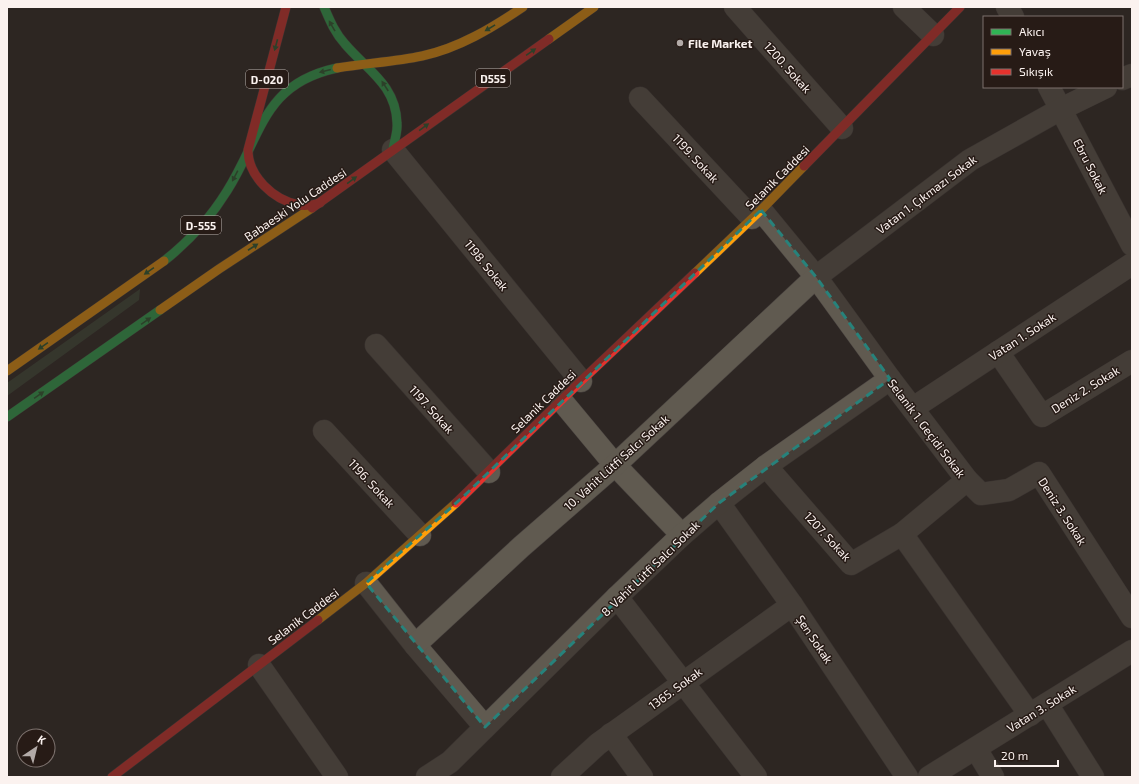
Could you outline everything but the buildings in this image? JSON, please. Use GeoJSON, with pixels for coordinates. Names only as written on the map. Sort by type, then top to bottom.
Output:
{"type":"FeatureCollection","features":[{"type":"Feature","properties":{"kind":"main road","name":"D-020"},"geometry":{"type":"LineString","coordinates":[[286,7],[248,150],[249,162],[254,174],[263,184],[276,194],[298,205],[310,206],[320,203]]}},
{"type":"Feature","properties":{"kind":"main road"},"geometry":{"type":"LineString","coordinates":[[324,7],[327,17],[335,31],[351,51],[375,72],[386,85],[396,111],[398,125],[393,150]]}},
{"type":"Feature","properties":{"kind":"main road","name":"D-555"},"geometry":{"type":"LineString","coordinates":[[7,371],[165,260],[189,239],[211,215],[223,196],[270,109],[282,95],[300,81],[319,73],[364,63],[408,59],[455,46],[484,32],[523,7]]}},
{"type":"Feature","properties":{"kind":"main road","name":"Babaeski Yolu Caddesi"},"geometry":{"type":"LineString","coordinates":[[7,417],[219,269],[320,203],[594,7]]}},
{"type":"Feature","properties":{"kind":"main road","name":"Selanik Caddesi"},"geometry":{"type":"LineString","coordinates":[[112,777],[366,583],[464,496],[561,400],[757,214],[960,7]]}},
{"type":"Feature","properties":{"kind":"street","name":"1200. Sokak"},"geometry":{"type":"LineString","coordinates":[[735,7],[842,128]]}},
{"type":"Feature","properties":{"kind":"street"},"geometry":{"type":"LineString","coordinates":[[904,7],[933,35]]}},
{"type":"Feature","properties":{"kind":"street"},"geometry":{"type":"LineString","coordinates":[[1007,7],[1012,16]]}},
{"type":"Feature","properties":{"kind":"street","name":"Ebru Sokak"},"geometry":{"type":"LineString","coordinates":[[1051,88],[1132,245]]}},
{"type":"Feature","properties":{"kind":"street","name":"Vatan 1. Çıkmazı Sokak"},"geometry":{"type":"LineString","coordinates":[[816,277],[970,160],[1061,108],[1104,88]]}},
{"type":"Feature","properties":{"kind":"street","name":"1199. Sokak"},"geometry":{"type":"LineString","coordinates":[[640,98],[757,214]]}},
{"type":"Feature","properties":{"kind":"street","name":"1198. Sokak"},"geometry":{"type":"LineString","coordinates":[[393,150],[581,381]]}},
{"type":"Feature","properties":{"kind":"street","name":"Selanik 1. Geçidi Sokak"},"geometry":{"type":"LineString","coordinates":[[757,214],[816,277],[890,379],[967,480],[902,534]]}},
{"type":"Feature","properties":{"kind":"street","name":"Vatan 1. Sokak"},"geometry":{"type":"LineString","coordinates":[[913,408],[1132,264]]}},
{"type":"Feature","properties":{"kind":"street","name":"10. Vahit Lütfi Salcı Sokak"},"geometry":{"type":"LineString","coordinates":[[415,645],[521,547],[615,465],[816,277]]}},
{"type":"Feature","properties":{"kind":"street","name":"1197. Sokak"},"geometry":{"type":"LineString","coordinates":[[376,345],[489,472]]}},
{"type":"Feature","properties":{"kind":"street","name":"Deniz 2. Sokak"},"geometry":{"type":"LineString","coordinates":[[998,352],[1042,416],[1132,360]]}},
{"type":"Feature","properties":{"kind":"street","name":"8. Vahit Lütfi Salcı Sokak"},"geometry":{"type":"LineString","coordinates":[[427,777],[450,762],[682,535],[719,502],[766,466],[890,379]]}},
{"type":"Feature","properties":{"kind":"street"},"geometry":{"type":"LineString","coordinates":[[561,400],[615,465],[682,535]]}},
{"type":"Feature","properties":{"kind":"street","name":"1196. Sokak"},"geometry":{"type":"LineString","coordinates":[[324,431],[420,535]]}},
{"type":"Feature","properties":{"kind":"street","name":"1207. Sokak"},"geometry":{"type":"LineString","coordinates":[[766,466],[851,564],[902,534]]}},
{"type":"Feature","properties":{"kind":"street","name":"Deniz 3. Sokak"},"geometry":{"type":"LineString","coordinates":[[967,480],[981,494],[1009,490],[1039,473],[1132,617]]}},
{"type":"Feature","properties":{"kind":"street","name":"Şen Sokak"},"geometry":{"type":"LineString","coordinates":[[719,502],[792,605],[907,777]]}},
{"type":"Feature","properties":{"kind":"street"},"geometry":{"type":"LineString","coordinates":[[902,534],[1093,777]]}},
{"type":"Feature","properties":{"kind":"street"},"geometry":{"type":"LineString","coordinates":[[366,583],[415,645],[485,727]]}},
{"type":"Feature","properties":{"kind":"street"},"geometry":{"type":"LineString","coordinates":[[618,597],[756,777]]}},
{"type":"Feature","properties":{"kind":"street","name":"1365. Sokak"},"geometry":{"type":"LineString","coordinates":[[562,777],[611,734],[792,605]]}},
{"type":"Feature","properties":{"kind":"street","name":"Vatan 3. Sokak"},"geometry":{"type":"LineString","coordinates":[[929,777],[1132,651]]}},
{"type":"Feature","properties":{"kind":"street"},"geometry":{"type":"LineString","coordinates":[[259,665],[337,777]]}},
{"type":"Feature","properties":{"kind":"street"},"geometry":{"type":"LineString","coordinates":[[611,734],[642,777]]}},
{"type":"Feature","properties":{"kind":"street"},"geometry":{"type":"LineString","coordinates":[[976,749],[993,777]]}},
{"type":"Feature","properties":{"kind":"highlighted area"},"geometry":{"type":"Polygon","coordinates":[[[761,210],[816,277],[890,379],[719,503],[485,727],[366,583],[464,496],[761,210]]]}},
{"type":"Feature","properties":{"kind":"green space"},"geometry":{"type":"Polygon","coordinates":[[[140,289],[139,300],[7,396],[7,383],[140,289]]]}},
{"type":"Feature","properties":{"kind":"traffic: fast"},"geometry":{"type":"LineString","coordinates":[[324,7],[338,36],[379,79],[392,98],[397,126],[393,150]]}},
{"type":"Feature","properties":{"kind":"traffic: fast"},"geometry":{"type":"LineString","coordinates":[[164,261],[182,246],[221,201],[239,171],[257,132],[278,99],[293,86],[312,76],[337,68]]}},
{"type":"Feature","properties":{"kind":"traffic: fast"},"geometry":{"type":"LineString","coordinates":[[7,417],[160,310]]}},
{"type":"Feature","properties":{"kind":"traffic: slow"},"geometry":{"type":"LineString","coordinates":[[337,68],[401,60],[422,56],[449,48],[475,36],[523,7]]}},
{"type":"Feature","properties":{"kind":"traffic: slow"},"geometry":{"type":"LineString","coordinates":[[549,39],[594,7]]}},
{"type":"Feature","properties":{"kind":"traffic: slow"},"geometry":{"type":"LineString","coordinates":[[695,273],[761,210],[804,166]]}},
{"type":"Feature","properties":{"kind":"traffic: slow"},"geometry":{"type":"LineString","coordinates":[[160,310],[312,208]]}},
{"type":"Feature","properties":{"kind":"traffic: slow"},"geometry":{"type":"LineString","coordinates":[[7,371],[164,261]]}},
{"type":"Feature","properties":{"kind":"traffic: slow"},"geometry":{"type":"LineString","coordinates":[[318,620],[366,583],[456,503]]}},
{"type":"Feature","properties":{"kind":"traffic: jam"},"geometry":{"type":"LineString","coordinates":[[286,7],[248,150],[249,160],[257,178],[271,192],[280,198],[299,205],[320,203]]}},
{"type":"Feature","properties":{"kind":"traffic: jam"},"geometry":{"type":"LineString","coordinates":[[804,166],[960,7]]}},
{"type":"Feature","properties":{"kind":"traffic: jam"},"geometry":{"type":"LineString","coordinates":[[312,208],[549,39]]}},
{"type":"Feature","properties":{"kind":"traffic: jam"},"geometry":{"type":"LineString","coordinates":[[456,503],[581,381],[695,273]]}},
{"type":"Feature","properties":{"kind":"traffic: jam"},"geometry":{"type":"LineString","coordinates":[[112,777],[318,620]]}},
{"type":"Feature","properties":{"kind":"place","name":"File Market"},"geometry":{"type":"Point","coordinates":[680,43]}}]}
